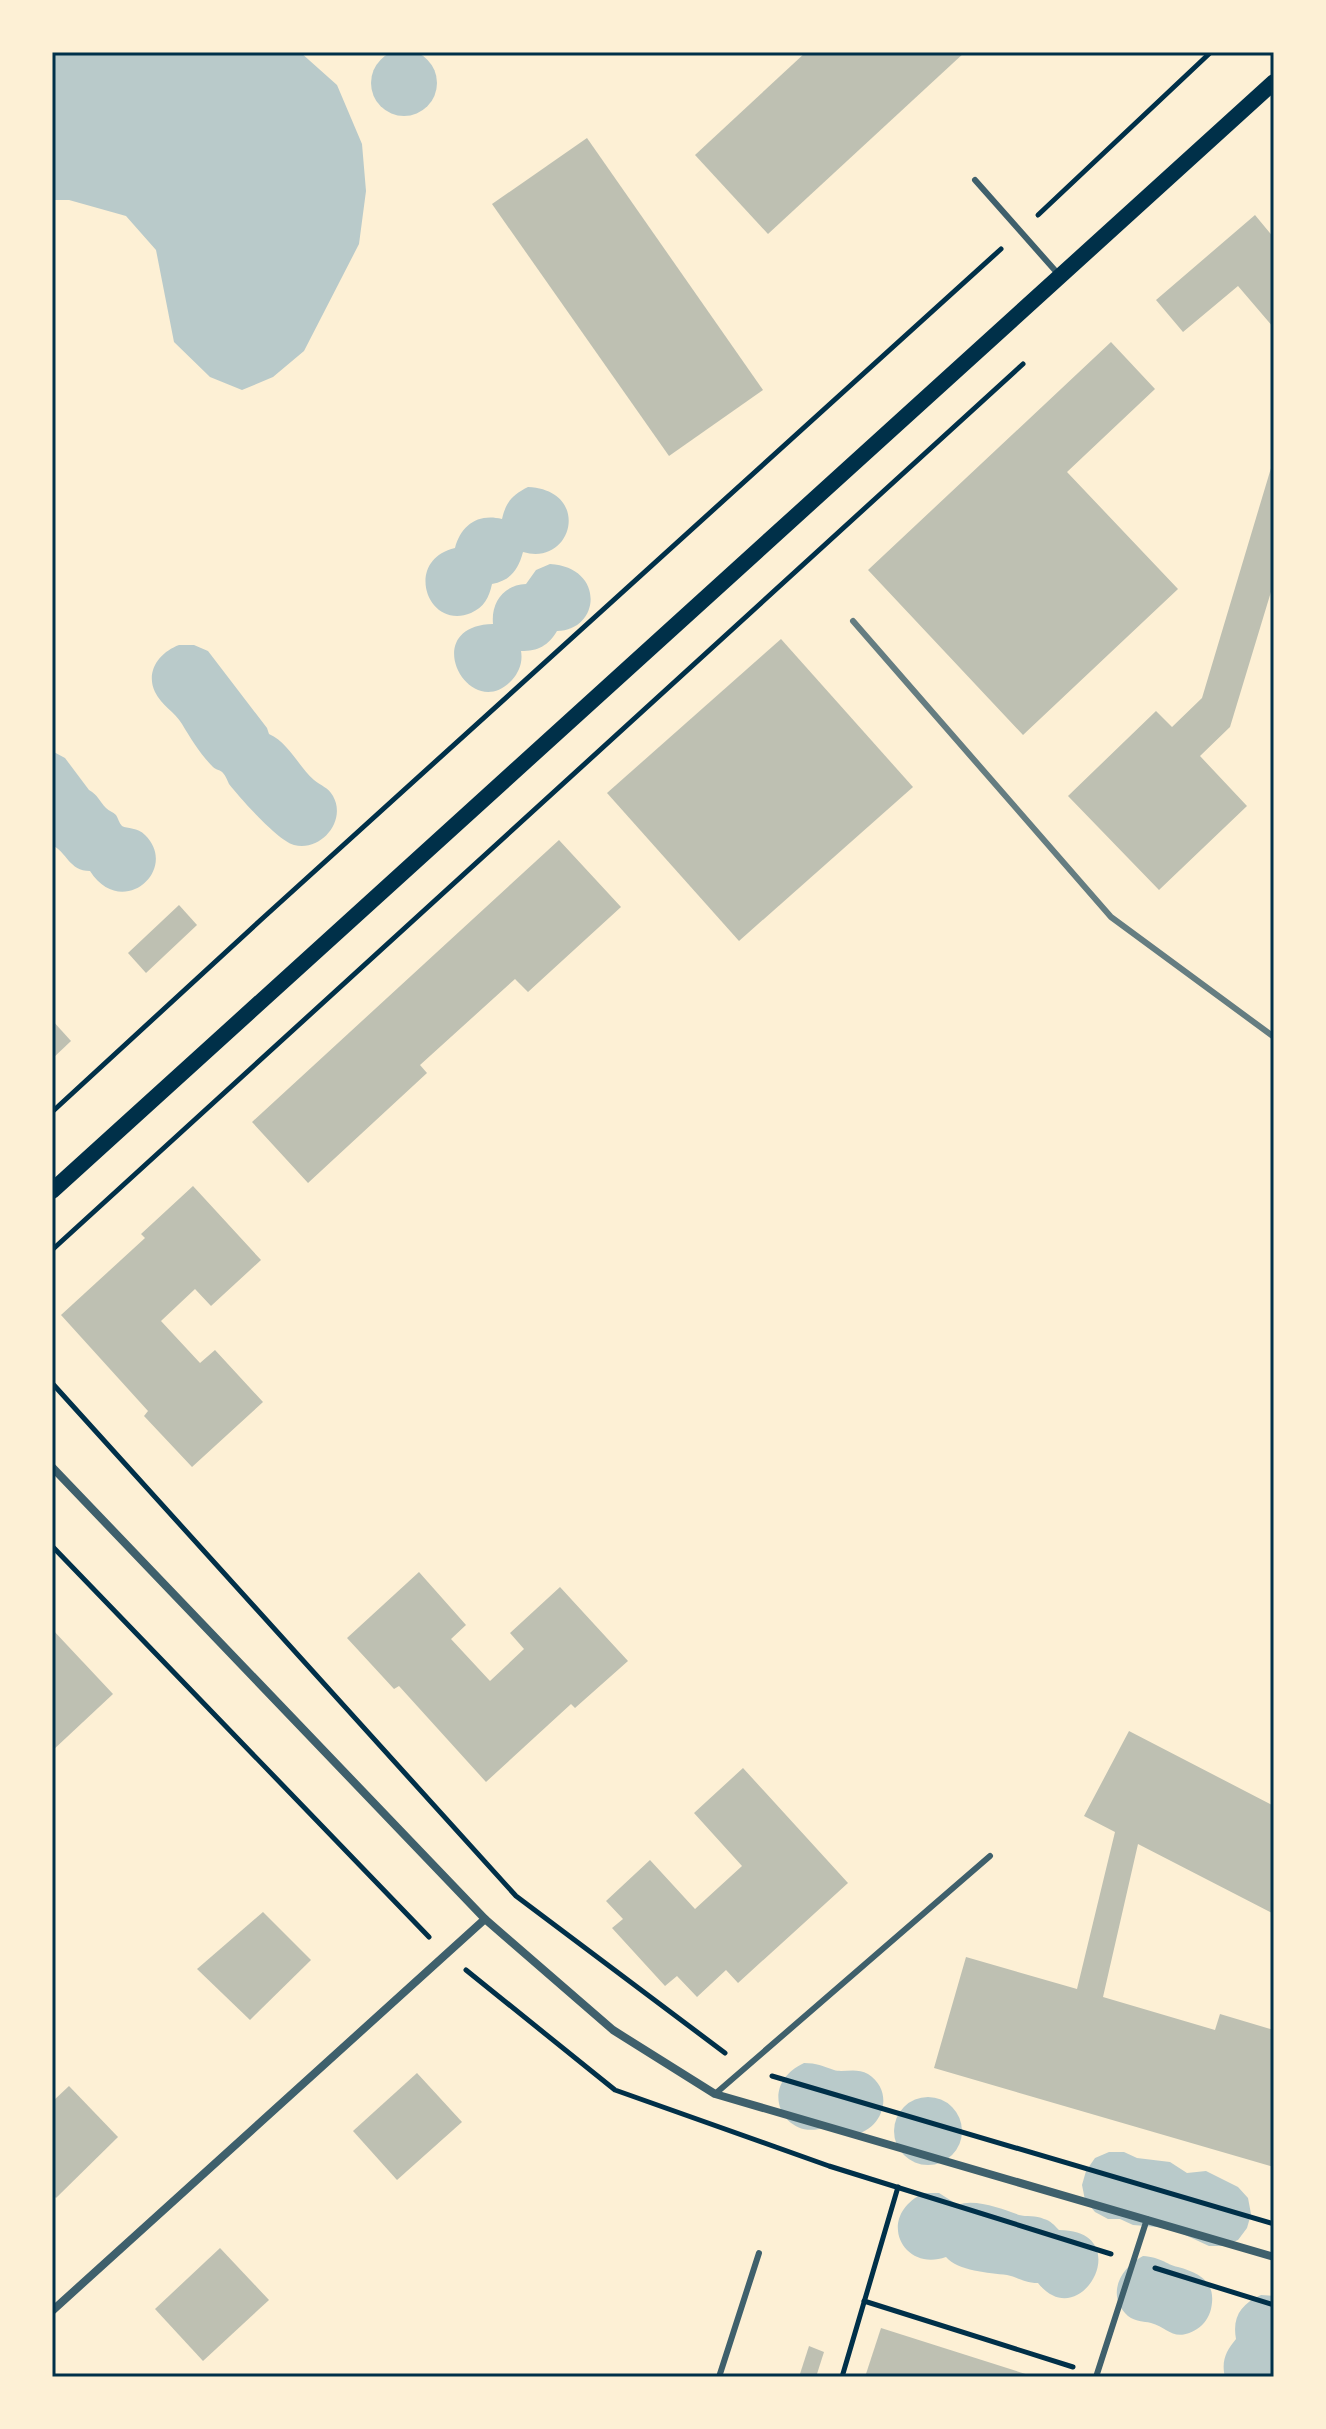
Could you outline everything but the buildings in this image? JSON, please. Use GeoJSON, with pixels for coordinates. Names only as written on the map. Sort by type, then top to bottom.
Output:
{"type":"FeatureCollection","features":[{"type":"Feature","properties":{"kind":"main road"},"geometry":{"type":"LineString","coordinates":[[52,1191],[1274,82]]}},
{"type":"Feature","properties":{"kind":"street"},"geometry":{"type":"LineString","coordinates":[[52,1467],[485,1919],[613,2030],[715,2094],[1274,2257]]}},
{"type":"Feature","properties":{"kind":"street"},"geometry":{"type":"LineString","coordinates":[[52,2311],[485,1919]]}},
{"type":"Feature","properties":{"kind":"lane"},"geometry":{"type":"LineString","coordinates":[[975,180],[1060,276]]}},
{"type":"Feature","properties":{"kind":"lane"},"geometry":{"type":"LineString","coordinates":[[715,2094],[990,1856]]}},
{"type":"Feature","properties":{"kind":"lane"},"geometry":{"type":"LineString","coordinates":[[1096,2376],[1147,2219]]}},
{"type":"Feature","properties":{"kind":"lane"},"geometry":{"type":"LineString","coordinates":[[719,2377],[759,2253]]}},
{"type":"Feature","properties":{"kind":"path"},"geometry":{"type":"LineString","coordinates":[[52,1112],[1021,231],[1211,52]]}},
{"type":"Feature","properties":{"kind":"path"},"geometry":{"type":"LineString","coordinates":[[52,1250],[1023,364]]}},
{"type":"Feature","properties":{"kind":"path"},"geometry":{"type":"LineString","coordinates":[[52,1383],[516,1896],[746,2068],[1274,2224]]}},
{"type":"Feature","properties":{"kind":"path"},"geometry":{"type":"LineString","coordinates":[[842,2377],[898,2187]]}},
{"type":"Feature","properties":{"kind":"path"},"geometry":{"type":"LineString","coordinates":[[864,2301],[1096,2376]]}},
{"type":"Feature","properties":{"kind":"shaded area"},"geometry":{"type":"Polygon","coordinates":[[[410,50],[428,59],[435,70],[435,96],[428,107],[417,114],[398,116],[380,107],[373,96],[371,77],[380,59],[391,52],[410,50]]]}},
{"type":"Feature","properties":{"kind":"shaded area"},"geometry":{"type":"Polygon","coordinates":[[[52,52],[300,52],[337,85],[362,144],[366,191],[359,244],[304,351],[273,377],[242,390],[210,377],[174,342],[156,250],[126,216],[69,200],[52,200],[52,52]]]}},
{"type":"Feature","properties":{"kind":"shaded area"},"geometry":{"type":"Polygon","coordinates":[[[528,487],[548,491],[561,501],[568,513],[568,526],[563,539],[554,549],[540,554],[523,552],[513,573],[492,584],[485,602],[476,611],[456,616],[443,612],[433,604],[427,592],[429,566],[439,555],[455,548],[466,527],[478,519],[502,519],[510,500],[528,487]]]}},
{"type":"Feature","properties":{"kind":"shaded area"},"geometry":{"type":"Polygon","coordinates":[[[550,564],[568,568],[588,586],[591,598],[589,610],[582,621],[572,628],[557,631],[542,647],[521,651],[517,674],[496,691],[480,691],[467,683],[458,670],[454,655],[458,640],[470,629],[493,624],[494,609],[500,596],[511,588],[526,584],[536,570],[550,564]]]}},
{"type":"Feature","properties":{"kind":"shaded area"},"geometry":{"type":"Polygon","coordinates":[[[179,645],[194,645],[208,651],[269,734],[282,743],[308,774],[331,793],[337,815],[322,839],[304,846],[294,845],[278,835],[241,799],[222,772],[208,762],[179,720],[158,697],[152,684],[153,670],[160,657],[179,645]]]}},
{"type":"Feature","properties":{"kind":"shaded area"},"geometry":{"type":"Polygon","coordinates":[[[52,751],[65,758],[89,790],[116,815],[122,826],[145,835],[154,848],[156,862],[143,884],[131,891],[117,891],[103,885],[90,871],[77,868],[52,845],[52,751]]]}},
{"type":"Feature","properties":{"kind":"shaded area"},"geometry":{"type":"Polygon","coordinates":[[[804,2063],[868,2074],[879,2084],[883,2096],[877,2120],[868,2129],[855,2134],[841,2134],[825,2127],[811,2130],[798,2127],[788,2120],[778,2098],[781,2085],[789,2073],[804,2063]]]}},
{"type":"Feature","properties":{"kind":"shaded area"},"geometry":{"type":"Polygon","coordinates":[[[928,2097],[952,2107],[962,2131],[952,2155],[928,2165],[904,2155],[894,2131],[904,2107],[928,2097]]]}},
{"type":"Feature","properties":{"kind":"shaded area"},"geometry":{"type":"Polygon","coordinates":[[[1109,2152],[1124,2152],[1137,2158],[1170,2162],[1187,2173],[1206,2171],[1238,2187],[1248,2198],[1251,2214],[1247,2228],[1238,2240],[1224,2246],[1209,2246],[1170,2228],[1133,2225],[1120,2219],[1108,2219],[1095,2212],[1085,2200],[1082,2185],[1086,2171],[1095,2158],[1109,2152]]]}},
{"type":"Feature","properties":{"kind":"shaded area"},"geometry":{"type":"Polygon","coordinates":[[[924,2193],[939,2193],[958,2205],[980,2204],[1041,2218],[1059,2230],[1083,2234],[1095,2246],[1098,2261],[1094,2277],[1084,2290],[1071,2298],[1054,2296],[1038,2283],[966,2268],[946,2257],[930,2260],[917,2257],[900,2240],[898,2228],[901,2215],[909,2203],[924,2193]]]}},
{"type":"Feature","properties":{"kind":"shaded area"},"geometry":{"type":"Polygon","coordinates":[[[1143,2256],[1186,2269],[1205,2280],[1212,2300],[1209,2315],[1200,2327],[1177,2335],[1134,2319],[1121,2308],[1117,2291],[1119,2282],[1128,2267],[1143,2256]]]}},
{"type":"Feature","properties":{"kind":"shaded area"},"geometry":{"type":"Polygon","coordinates":[[[1261,2295],[1274,2296],[1274,2377],[1225,2377],[1224,2361],[1236,2339],[1237,2318],[1243,2307],[1261,2295]]]}},
{"type":"Feature","properties":{"kind":"railway"},"geometry":{"type":"LineString","coordinates":[[853,621],[1111,917],[1274,1037]]}}]}
